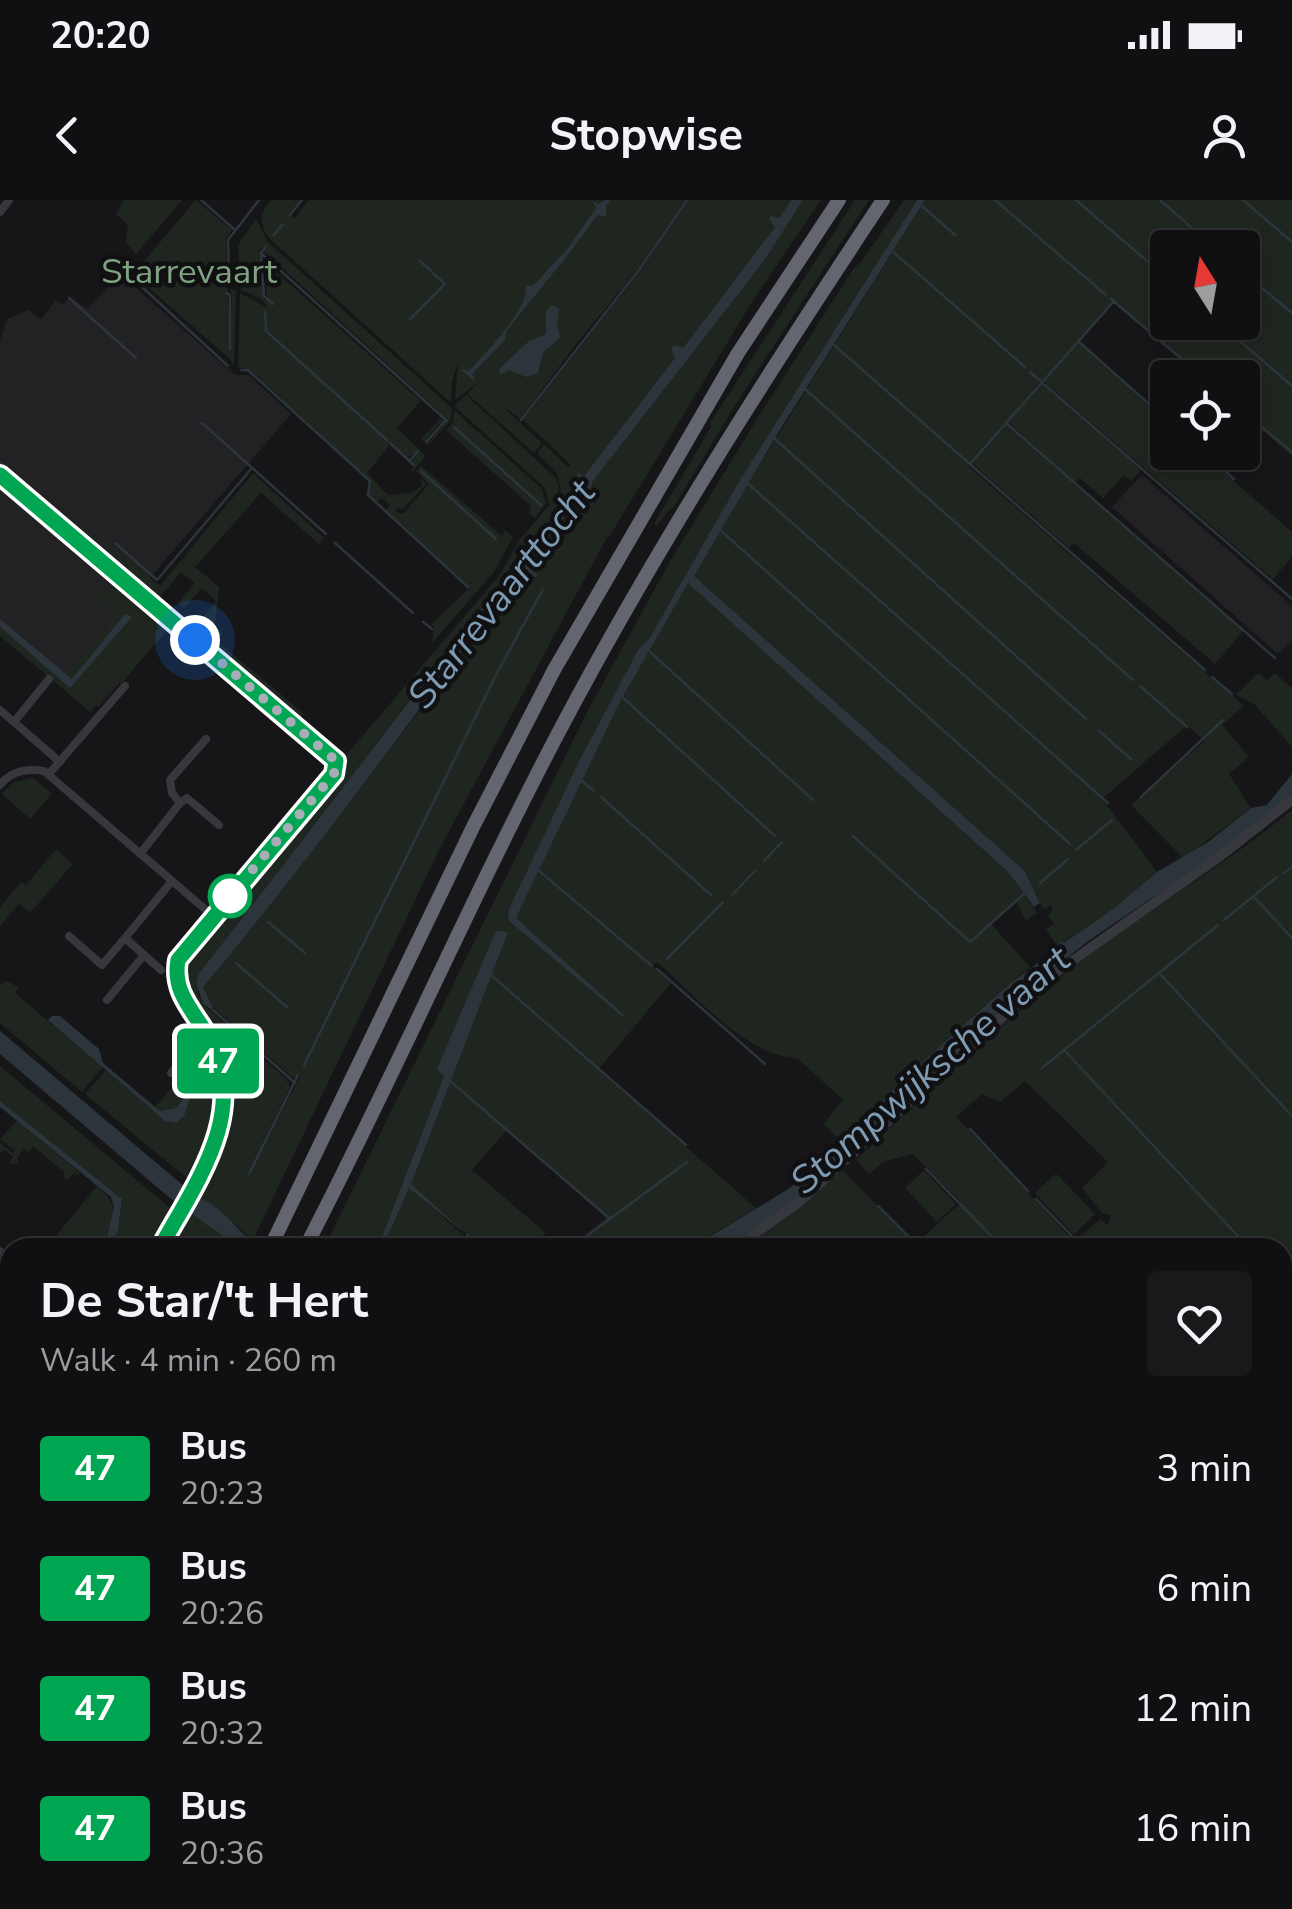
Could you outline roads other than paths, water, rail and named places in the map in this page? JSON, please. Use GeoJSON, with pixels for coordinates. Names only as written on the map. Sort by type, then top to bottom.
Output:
{"type":"FeatureCollection","features":[{"type":"Feature","properties":{"kind":"highway"},"geometry":{"type":"LineString","coordinates":[[275,1238],[448,878],[554,670],[738,353],[839,200]]}},
{"type":"Feature","properties":{"kind":"highway"},"geometry":{"type":"LineString","coordinates":[[310,1238],[452,942],[566,719],[721,450],[883,200]]}},
{"type":"Feature","properties":{"kind":"street"},"geometry":{"type":"LineString","coordinates":[[0,212],[8,200]]}},
{"type":"Feature","properties":{"kind":"street"},"geometry":{"type":"LineString","coordinates":[[0,475],[336,761],[334,774],[182,954],[177,968],[180,993],[206,1032],[218,1064],[222,1116],[215,1145],[166,1238]]}},
{"type":"Feature","properties":{"kind":"street"},"geometry":{"type":"LineString","coordinates":[[14,722],[49,680]]}},
{"type":"Feature","properties":{"kind":"street"},"geometry":{"type":"LineString","coordinates":[[48,775],[124,686]]}},
{"type":"Feature","properties":{"kind":"street"},"geometry":{"type":"LineString","coordinates":[[0,710],[60,762]]}},
{"type":"Feature","properties":{"kind":"street"},"geometry":{"type":"LineString","coordinates":[[180,804],[172,793],[170,780],[206,739]]}},
{"type":"Feature","properties":{"kind":"street"},"geometry":{"type":"LineString","coordinates":[[0,785],[21,771],[37,770],[48,775],[213,916]]}},
{"type":"Feature","properties":{"kind":"street"},"geometry":{"type":"LineString","coordinates":[[140,854],[187,798],[219,824]]}},
{"type":"Feature","properties":{"kind":"street"},"geometry":{"type":"LineString","coordinates":[[749,1238],[798,1204],[1038,985],[1219,858],[1292,800]]}},
{"type":"Feature","properties":{"kind":"street"},"geometry":{"type":"LineString","coordinates":[[70,936],[102,964],[172,881]]}},
{"type":"Feature","properties":{"kind":"street"},"geometry":{"type":"LineString","coordinates":[[125,938],[161,970]]}},
{"type":"Feature","properties":{"kind":"street"},"geometry":{"type":"LineString","coordinates":[[108,1000],[144,955]]}},
{"type":"Feature","properties":{"kind":"street"},"geometry":{"type":"LineString","coordinates":[[171,1073],[206,1032]]}},
{"type":"Feature","properties":{"kind":"water"},"geometry":{"type":"Polygon","coordinates":[[[610,200],[606,216],[597,215],[506,332],[505,340],[472,374],[476,382],[460,369],[469,371],[505,331],[521,307],[526,286],[533,286],[568,248],[596,208],[592,201],[598,204],[610,200]]]}},
{"type":"Feature","properties":{"kind":"water","name":"Starrevaarttocht"},"geometry":{"type":"Polygon","coordinates":[[[791,200],[803,200],[764,261],[593,481],[592,505],[578,500],[300,867],[203,987],[214,1011],[203,1004],[196,981],[200,972],[580,484],[577,472],[584,476],[675,358],[671,349],[674,345],[683,348],[775,227],[771,216],[779,218],[791,200]]]}},
{"type":"Feature","properties":{"kind":"water"},"geometry":{"type":"Polygon","coordinates":[[[917,200],[925,200],[778,433],[694,576],[1024,870],[1040,903],[1034,907],[1008,872],[688,583],[621,700],[516,918],[623,1017],[509,921],[508,911],[579,761],[638,650],[649,639],[741,478],[917,200]]]}},
{"type":"Feature","properties":{"kind":"water"},"geometry":{"type":"Polygon","coordinates":[[[552,305],[559,309],[560,338],[543,352],[538,373],[526,377],[509,370],[500,375],[499,369],[529,341],[546,334],[546,312],[552,305]]]}},
{"type":"Feature","properties":{"kind":"water"},"geometry":{"type":"Polygon","coordinates":[[[125,614],[132,617],[70,688],[0,627],[0,619],[72,679],[125,614]]]}},
{"type":"Feature","properties":{"kind":"water","name":"Stompwijksche vaart"},"geometry":{"type":"Polygon","coordinates":[[[1292,774],[1292,794],[1220,852],[1091,939],[1033,984],[789,1205],[740,1238],[708,1238],[790,1188],[929,1056],[1011,983],[1061,946],[1059,941],[1064,943],[1157,872],[1208,842],[1251,808],[1267,805],[1292,774]]]}},
{"type":"Feature","properties":{"kind":"water"},"geometry":{"type":"Polygon","coordinates":[[[496,931],[508,932],[411,1184],[469,1237],[409,1188],[387,1238],[381,1238],[444,1076],[437,1069],[496,931]]]}},
{"type":"Feature","properties":{"kind":"water"},"geometry":{"type":"Polygon","coordinates":[[[60,1016],[99,1049],[103,1063],[160,1111],[176,1108],[187,1094],[191,1095],[184,1116],[176,1123],[165,1121],[48,1020],[60,1016]]]}},
{"type":"Feature","properties":{"kind":"water"},"geometry":{"type":"Polygon","coordinates":[[[0,1031],[249,1238],[225,1238],[170,1198],[0,1054],[0,1031]]]}},
{"type":"Feature","properties":{"kind":"water"},"geometry":{"type":"Polygon","coordinates":[[[0,1101],[122,1199],[115,1238],[107,1238],[114,1207],[111,1197],[0,1107],[0,1101]]]}},
{"type":"Feature","properties":{"kind":"waterway"},"geometry":{"type":"LineString","coordinates":[[201,200],[234,229]]}},
{"type":"Feature","properties":{"kind":"waterway"},"geometry":{"type":"LineString","coordinates":[[229,282],[228,240],[259,200]]}},
{"type":"Feature","properties":{"kind":"waterway"},"geometry":{"type":"LineString","coordinates":[[290,215],[302,200]]}},
{"type":"Feature","properties":{"kind":"waterway"},"geometry":{"type":"LineString","coordinates":[[521,420],[639,270],[687,200]]}},
{"type":"Feature","properties":{"kind":"waterway"},"geometry":{"type":"LineString","coordinates":[[995,200],[1106,295]]}},
{"type":"Feature","properties":{"kind":"waterway"},"geometry":{"type":"LineString","coordinates":[[1076,200],[1150,264]]}},
{"type":"Feature","properties":{"kind":"waterway"},"geometry":{"type":"LineString","coordinates":[[1160,200],[1194,230]]}},
{"type":"Feature","properties":{"kind":"waterway"},"geometry":{"type":"LineString","coordinates":[[1243,200],[1292,242]]}},
{"type":"Feature","properties":{"kind":"waterway"},"geometry":{"type":"LineString","coordinates":[[922,206],[955,235]]}},
{"type":"Feature","properties":{"kind":"waterway"},"geometry":{"type":"LineString","coordinates":[[274,235],[283,224]]}},
{"type":"Feature","properties":{"kind":"waterway"},"geometry":{"type":"LineString","coordinates":[[266,246],[261,253],[264,296],[273,304]]}},
{"type":"Feature","properties":{"kind":"waterway"},"geometry":{"type":"LineString","coordinates":[[891,250],[1025,367]]}},
{"type":"Feature","properties":{"kind":"waterway"},"geometry":{"type":"LineString","coordinates":[[261,253],[447,421]]}},
{"type":"Feature","properties":{"kind":"waterway"},"geometry":{"type":"LineString","coordinates":[[410,319],[445,284],[419,260]]}},
{"type":"Feature","properties":{"kind":"waterway"},"geometry":{"type":"LineString","coordinates":[[141,286],[228,366]]}},
{"type":"Feature","properties":{"kind":"waterway"},"geometry":{"type":"LineString","coordinates":[[1260,286],[1292,313]]}},
{"type":"Feature","properties":{"kind":"waterway"},"geometry":{"type":"LineString","coordinates":[[226,293],[230,295],[230,349]]}},
{"type":"Feature","properties":{"kind":"waterway"},"geometry":{"type":"LineString","coordinates":[[69,298],[136,358]]}},
{"type":"Feature","properties":{"kind":"waterway"},"geometry":{"type":"LineString","coordinates":[[1111,299],[1183,360]]}},
{"type":"Feature","properties":{"kind":"waterway"},"geometry":{"type":"LineString","coordinates":[[970,464],[1114,301]]}},
{"type":"Feature","properties":{"kind":"waterway"},"geometry":{"type":"LineString","coordinates":[[265,312],[266,331],[387,440]]}},
{"type":"Feature","properties":{"kind":"waterway"},"geometry":{"type":"LineString","coordinates":[[1239,340],[1292,386]]}},
{"type":"Feature","properties":{"kind":"waterway"},"geometry":{"type":"LineString","coordinates":[[1079,342],[1150,405]]}},
{"type":"Feature","properties":{"kind":"waterway"},"geometry":{"type":"LineString","coordinates":[[834,345],[1205,670]]}},
{"type":"Feature","properties":{"kind":"waterway","name":"Starrevaarttocht"},"geometry":{"type":"LineString","coordinates":[[241,370],[248,370],[370,481],[368,495],[468,587]]}},
{"type":"Feature","properties":{"kind":"waterway"},"geometry":{"type":"LineString","coordinates":[[1030,372],[1292,599]]}},
{"type":"Feature","properties":{"kind":"waterway"},"geometry":{"type":"LineString","coordinates":[[805,389],[1133,680]]}},
{"type":"Feature","properties":{"kind":"waterway"},"geometry":{"type":"LineString","coordinates":[[427,441],[445,421]]}},
{"type":"Feature","properties":{"kind":"waterway"},"geometry":{"type":"LineString","coordinates":[[202,423],[326,534]]}},
{"type":"Feature","properties":{"kind":"waterway"},"geometry":{"type":"LineString","coordinates":[[1006,423],[1275,658]]}},
{"type":"Feature","properties":{"kind":"waterway"},"geometry":{"type":"LineString","coordinates":[[1260,426],[1292,452]]}},
{"type":"Feature","properties":{"kind":"waterway","name":"Starrevaarttocht"},"geometry":{"type":"LineString","coordinates":[[454,427],[541,505]]}},
{"type":"Feature","properties":{"kind":"waterway"},"geometry":{"type":"LineString","coordinates":[[775,439],[1086,719]]}},
{"type":"Feature","properties":{"kind":"waterway"},"geometry":{"type":"LineString","coordinates":[[390,443],[414,465]]}},
{"type":"Feature","properties":{"kind":"waterway"},"geometry":{"type":"LineString","coordinates":[[409,461],[418,451]]}},
{"type":"Feature","properties":{"kind":"waterway"},"geometry":{"type":"LineString","coordinates":[[0,463],[28,488]]}},
{"type":"Feature","properties":{"kind":"waterway"},"geometry":{"type":"LineString","coordinates":[[115,543],[157,580],[252,468]]}},
{"type":"Feature","properties":{"kind":"waterway"},"geometry":{"type":"LineString","coordinates":[[1224,470],[1234,479]]}},
{"type":"Feature","properties":{"kind":"waterway","name":"Starrevaarttocht"},"geometry":{"type":"LineString","coordinates":[[421,471],[496,539]]}},
{"type":"Feature","properties":{"kind":"waterway"},"geometry":{"type":"LineString","coordinates":[[746,482],[1108,803]]}},
{"type":"Feature","properties":{"kind":"waterway"},"geometry":{"type":"LineString","coordinates":[[718,528],[1070,844]]}},
{"type":"Feature","properties":{"kind":"waterway"},"geometry":{"type":"LineString","coordinates":[[335,543],[413,613]]}},
{"type":"Feature","properties":{"kind":"waterway","name":"Starrevaarttocht"},"geometry":{"type":"LineString","coordinates":[[524,565],[536,576]]}},
{"type":"Feature","properties":{"kind":"waterway","name":"Starrevaarttocht"},"geometry":{"type":"LineString","coordinates":[[304,1065],[497,673],[543,589]]}},
{"type":"Feature","properties":{"kind":"waterway","name":"Starrevaarttocht"},"geometry":{"type":"LineString","coordinates":[[423,622],[432,629]]}},
{"type":"Feature","properties":{"kind":"waterway"},"geometry":{"type":"LineString","coordinates":[[648,650],[813,800]]}},
{"type":"Feature","properties":{"kind":"waterway"},"geometry":{"type":"LineString","coordinates":[[1212,677],[1232,694]]}},
{"type":"Feature","properties":{"kind":"waterway"},"geometry":{"type":"LineString","coordinates":[[1140,686],[1187,727]]}},
{"type":"Feature","properties":{"kind":"waterway"},"geometry":{"type":"LineString","coordinates":[[621,696],[775,836]]}},
{"type":"Feature","properties":{"kind":"waterway"},"geometry":{"type":"LineString","coordinates":[[1141,797],[1223,720]]}},
{"type":"Feature","properties":{"kind":"waterway"},"geometry":{"type":"LineString","coordinates":[[1099,731],[1131,759]]}},
{"type":"Feature","properties":{"kind":"waterway"},"geometry":{"type":"LineString","coordinates":[[580,779],[594,791]]}},
{"type":"Feature","properties":{"kind":"waterway"},"geometry":{"type":"LineString","coordinates":[[601,797],[712,896]]}},
{"type":"Feature","properties":{"kind":"waterway"},"geometry":{"type":"LineString","coordinates":[[1076,850],[1112,820]]}},
{"type":"Feature","properties":{"kind":"waterway"},"geometry":{"type":"LineString","coordinates":[[853,836],[970,942],[1025,893]]}},
{"type":"Feature","properties":{"kind":"waterway"},"geometry":{"type":"LineString","coordinates":[[764,861],[782,842]]}},
{"type":"Feature","properties":{"kind":"waterway"},"geometry":{"type":"LineString","coordinates":[[1040,883],[1068,859]]}},
{"type":"Feature","properties":{"kind":"waterway"},"geometry":{"type":"LineString","coordinates":[[1284,873],[1292,867]]}},
{"type":"Feature","properties":{"kind":"waterway"},"geometry":{"type":"LineString","coordinates":[[538,870],[652,966]]}},
{"type":"Feature","properties":{"kind":"waterway"},"geometry":{"type":"LineString","coordinates":[[732,895],[756,870]]}},
{"type":"Feature","properties":{"kind":"waterway"},"geometry":{"type":"LineString","coordinates":[[1224,920],[1277,877]]}},
{"type":"Feature","properties":{"kind":"waterway"},"geometry":{"type":"LineString","coordinates":[[1255,898],[1292,938]]}},
{"type":"Feature","properties":{"kind":"waterway"},"geometry":{"type":"LineString","coordinates":[[667,959],[723,902]]}},
{"type":"Feature","properties":{"kind":"waterway"},"geometry":{"type":"LineString","coordinates":[[268,922],[305,953]]}},
{"type":"Feature","properties":{"kind":"waterway"},"geometry":{"type":"LineString","coordinates":[[1042,1068],[1218,925]]}},
{"type":"Feature","properties":{"kind":"waterway"},"geometry":{"type":"LineString","coordinates":[[236,963],[288,1008]]}},
{"type":"Feature","properties":{"kind":"waterway"},"geometry":{"type":"LineString","coordinates":[[657,969],[765,1064]]}},
{"type":"Feature","properties":{"kind":"waterway"},"geometry":{"type":"LineString","coordinates":[[491,975],[686,1145]]}},
{"type":"Feature","properties":{"kind":"waterway"},"geometry":{"type":"LineString","coordinates":[[1161,975],[1292,1116]]}},
{"type":"Feature","properties":{"kind":"waterway"},"geometry":{"type":"LineString","coordinates":[[213,1010],[295,1083]]}},
{"type":"Feature","properties":{"kind":"waterway"},"geometry":{"type":"LineString","coordinates":[[1064,1050],[1240,1238]]}},
{"type":"Feature","properties":{"kind":"waterway"},"geometry":{"type":"LineString","coordinates":[[249,1174],[298,1075]]}},
{"type":"Feature","properties":{"kind":"waterway"},"geometry":{"type":"LineString","coordinates":[[448,1079],[610,1219]]}},
{"type":"Feature","properties":{"kind":"waterway"},"geometry":{"type":"LineString","coordinates":[[970,1129],[1028,1191]]}},
{"type":"Feature","properties":{"kind":"waterway"},"geometry":{"type":"LineString","coordinates":[[584,1238],[687,1162]]}},
{"type":"Feature","properties":{"kind":"waterway"},"geometry":{"type":"LineString","coordinates":[[926,1169],[993,1238]]}},
{"type":"Feature","properties":{"kind":"waterway"},"geometry":{"type":"LineString","coordinates":[[1036,1199],[1074,1238]]}},
{"type":"Feature","properties":{"kind":"waterway"},"geometry":{"type":"LineString","coordinates":[[878,1206],[910,1238]]}},
{"type":"Feature","properties":{"kind":"waterway"},"geometry":{"type":"LineString","coordinates":[[467,1235],[470,1238]]}},
{"type":"Feature","properties":{"kind":"park label","name":"Starrevaart"},"geometry":{"type":"Point","coordinates":[189,271]}}]}
